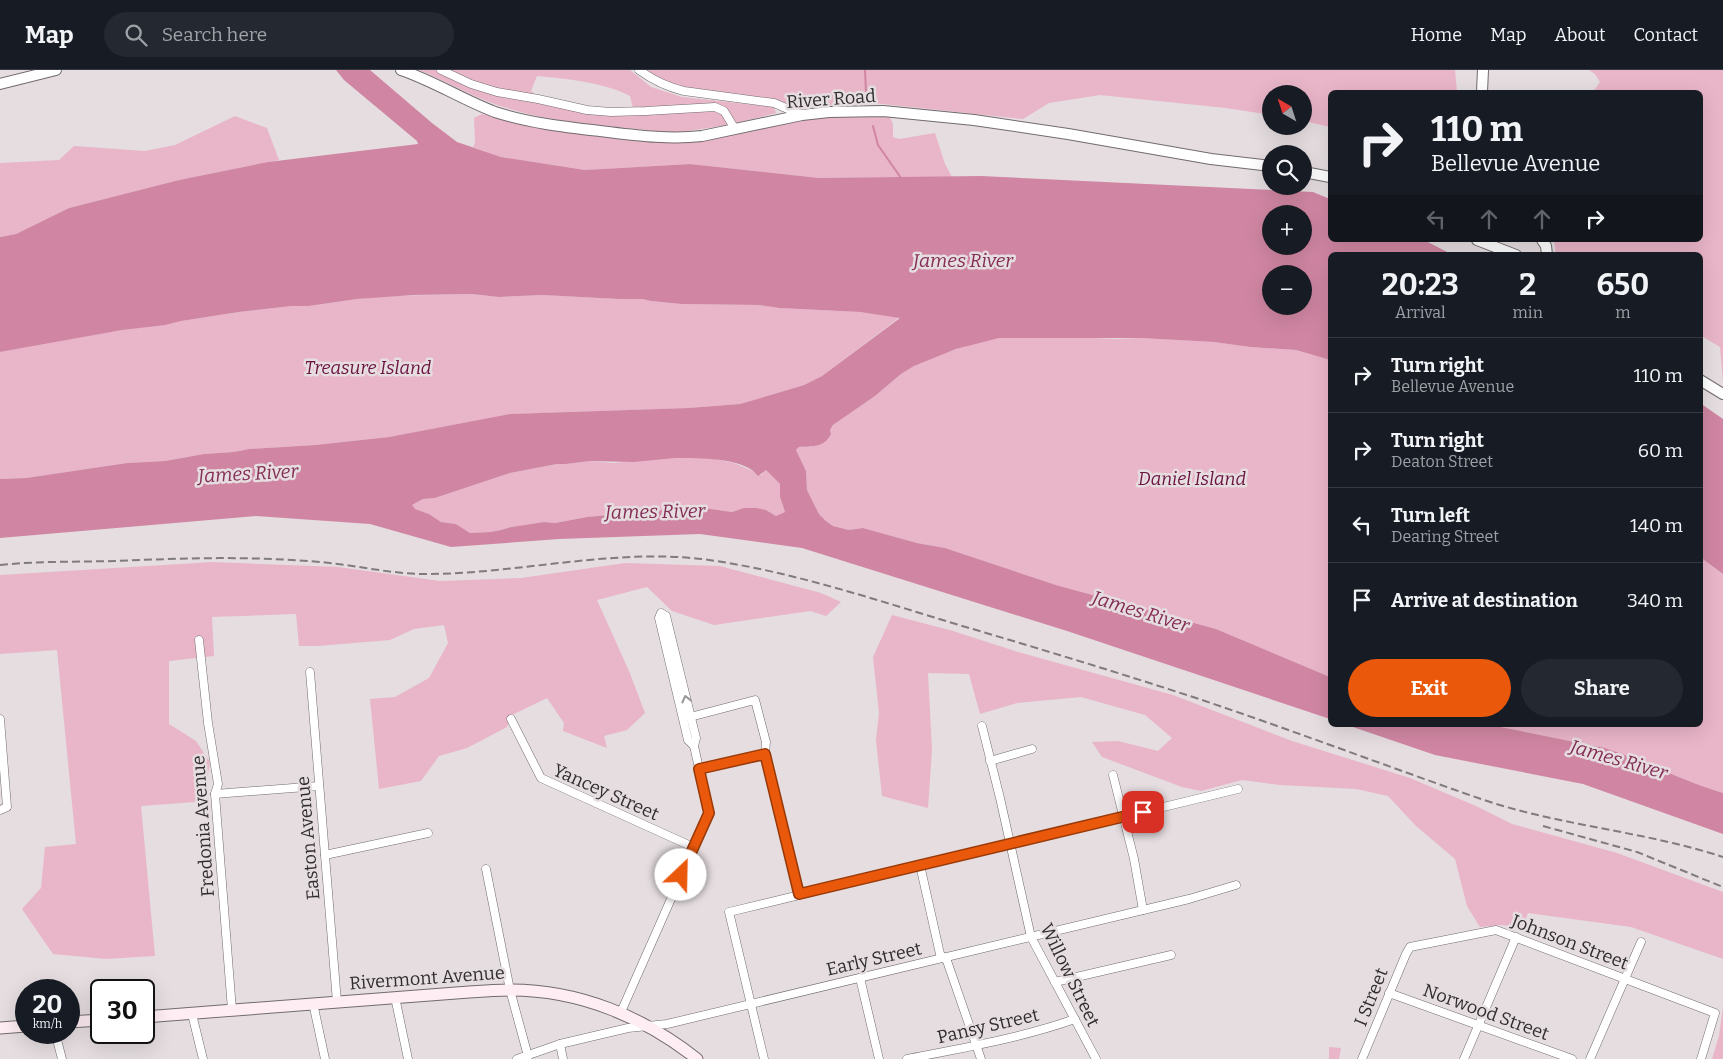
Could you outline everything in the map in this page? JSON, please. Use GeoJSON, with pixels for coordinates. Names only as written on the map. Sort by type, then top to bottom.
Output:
{"type":"FeatureCollection","features":[{"type":"Feature","properties":{"kind":"main road","name":"Rivermont Avenue"},"geometry":{"type":"LineString","coordinates":[[155,1016],[395,997],[510,990],[544,992],[578,999],[620,1012],[649,1026],[697,1059]]}},
{"type":"Feature","properties":{"kind":"main road"},"geometry":{"type":"LineString","coordinates":[[0,1028],[15,1027]]}},
{"type":"Feature","properties":{"kind":"street"},"geometry":{"type":"LineString","coordinates":[[0,84],[56,70]]}},
{"type":"Feature","properties":{"kind":"street","name":"River Road"},"geometry":{"type":"LineString","coordinates":[[401,70],[495,111],[542,123],[670,138],[702,136],[802,115],[855,110],[926,114],[1262,165]]}},
{"type":"Feature","properties":{"kind":"street"},"geometry":{"type":"LineString","coordinates":[[441,70],[471,84],[496,92],[587,110],[611,112],[715,107],[724,111],[735,129]]}},
{"type":"Feature","properties":{"kind":"street"},"geometry":{"type":"LineString","coordinates":[[639,70],[660,83],[678,90],[774,103],[802,115]]}},
{"type":"Feature","properties":{"kind":"street"},"geometry":{"type":"LineString","coordinates":[[1482,90],[1483,70]]}},
{"type":"Feature","properties":{"kind":"street"},"geometry":{"type":"LineString","coordinates":[[1312,173],[1328,176]]}},
{"type":"Feature","properties":{"kind":"street"},"geometry":{"type":"LineString","coordinates":[[1482,242],[1508,252]]}},
{"type":"Feature","properties":{"kind":"street"},"geometry":{"type":"LineString","coordinates":[[1703,382],[1723,394]]}},
{"type":"Feature","properties":{"kind":"street"},"geometry":{"type":"LineString","coordinates":[[620,1012],[709,813],[694,746],[696,738],[666,616],[662,613],[659,618],[688,740],[694,746]]}},
{"type":"Feature","properties":{"kind":"street","name":"Fredonia Avenue"},"geometry":{"type":"LineString","coordinates":[[199,640],[208,723],[218,784],[215,794],[232,1010]]}},
{"type":"Feature","properties":{"kind":"street","name":"Easton Avenue"},"geometry":{"type":"LineString","coordinates":[[310,672],[337,1002]]}},
{"type":"Feature","properties":{"kind":"street"},"geometry":{"type":"LineString","coordinates":[[690,718],[755,700],[766,742],[765,754],[799,894]]}},
{"type":"Feature","properties":{"kind":"street"},"geometry":{"type":"LineString","coordinates":[[0,719],[7,807],[2,810]]}},
{"type":"Feature","properties":{"kind":"street","name":"Yancey Street"},"geometry":{"type":"LineString","coordinates":[[511,719],[541,778],[693,847]]}},
{"type":"Feature","properties":{"kind":"street","name":"Willow Street"},"geometry":{"type":"LineString","coordinates":[[982,726],[1031,937],[1096,1059]]}},
{"type":"Feature","properties":{"kind":"street"},"geometry":{"type":"LineString","coordinates":[[990,760],[1032,749]]}},
{"type":"Feature","properties":{"kind":"street"},"geometry":{"type":"LineString","coordinates":[[699,769],[765,754]]}},
{"type":"Feature","properties":{"kind":"street"},"geometry":{"type":"LineString","coordinates":[[1113,775],[1134,859],[1143,910]]}},
{"type":"Feature","properties":{"kind":"street"},"geometry":{"type":"LineString","coordinates":[[215,794],[319,786]]}},
{"type":"Feature","properties":{"kind":"street"},"geometry":{"type":"LineString","coordinates":[[764,1059],[729,912],[1238,789]]}},
{"type":"Feature","properties":{"kind":"street"},"geometry":{"type":"LineString","coordinates":[[325,855],[428,833]]}},
{"type":"Feature","properties":{"kind":"street"},"geometry":{"type":"LineString","coordinates":[[920,865],[940,954],[947,961],[982,1059]]}},
{"type":"Feature","properties":{"kind":"street"},"geometry":{"type":"LineString","coordinates":[[486,869],[510,990],[528,1056]]}},
{"type":"Feature","properties":{"kind":"street","name":"Early Street"},"geometry":{"type":"LineString","coordinates":[[517,1059],[560,1044],[628,1028],[667,1024],[1189,899],[1236,885]]}},
{"type":"Feature","properties":{"kind":"street","name":"Johnson Street"},"geometry":{"type":"LineString","coordinates":[[1410,948],[1496,930],[1516,937],[1715,1013],[1701,1059]]}},
{"type":"Feature","properties":{"kind":"street"},"geometry":{"type":"LineString","coordinates":[[1464,1059],[1516,937]]}},
{"type":"Feature","properties":{"kind":"street"},"geometry":{"type":"LineString","coordinates":[[1590,1059],[1641,942]]}},
{"type":"Feature","properties":{"kind":"street","name":"I Street"},"geometry":{"type":"LineString","coordinates":[[1362,1059],[1410,948]]}},
{"type":"Feature","properties":{"kind":"street"},"geometry":{"type":"LineString","coordinates":[[1055,982],[1171,955]]}},
{"type":"Feature","properties":{"kind":"street"},"geometry":{"type":"LineString","coordinates":[[860,978],[879,1059]]}},
{"type":"Feature","properties":{"kind":"street","name":"Norwood Street"},"geometry":{"type":"LineString","coordinates":[[1389,993],[1572,1059]]}},
{"type":"Feature","properties":{"kind":"street"},"geometry":{"type":"LineString","coordinates":[[395,997],[408,1059]]}},
{"type":"Feature","properties":{"kind":"street"},"geometry":{"type":"LineString","coordinates":[[313,1003],[325,1059]]}},
{"type":"Feature","properties":{"kind":"street"},"geometry":{"type":"LineString","coordinates":[[192,1014],[203,1059]]}},
{"type":"Feature","properties":{"kind":"street","name":"Pansy Street"},"geometry":{"type":"LineString","coordinates":[[907,1059],[977,1046],[1075,1020]]}},
{"type":"Feature","properties":{"kind":"street"},"geometry":{"type":"LineString","coordinates":[[58,1044],[62,1059]]}},
{"type":"Feature","properties":{"kind":"street"},"geometry":{"type":"LineString","coordinates":[[560,1044],[563,1059]]}},
{"type":"Feature","properties":{"kind":"green space"},"geometry":{"type":"Polygon","coordinates":[[[419,70],[630,70],[651,87],[682,97],[774,107],[776,113],[726,125],[675,132],[605,126],[557,120],[510,109],[475,96],[419,70]],[[537,76],[531,91],[536,95],[593,108],[633,108],[630,96],[620,91],[585,82],[537,76]]]}},
{"type":"Feature","properties":{"kind":"green space"},"geometry":{"type":"Polygon","coordinates":[[[644,70],[1455,70],[1457,90],[1328,90],[1328,127],[1312,123],[1312,85],[1262,85],[1262,114],[1100,95],[1049,103],[1023,119],[873,103],[794,107],[775,100],[685,88],[661,80],[644,70]]]}},
{"type":"Feature","properties":{"kind":"green space"},"geometry":{"type":"Polygon","coordinates":[[[1589,70],[1723,70],[1723,383],[1720,347],[1703,337],[1703,252],[1556,252],[1554,242],[1703,242],[1703,90],[1594,90],[1600,82],[1595,74],[1589,70]]]}},
{"type":"Feature","properties":{"kind":"green space"},"geometry":{"type":"Polygon","coordinates":[[[482,114],[572,133],[632,141],[667,142],[707,139],[825,116],[861,114],[890,117],[893,124],[893,137],[899,139],[935,133],[945,164],[952,177],[819,178],[690,164],[585,170],[501,157],[473,147],[475,143],[474,118],[482,114]]]}},
{"type":"Feature","properties":{"kind":"green space"},"geometry":{"type":"Polygon","coordinates":[[[235,116],[267,128],[279,160],[179,180],[69,208],[16,234],[0,237],[0,163],[59,160],[74,146],[145,151],[175,145],[235,116]]]}},
{"type":"Feature","properties":{"kind":"green space","name":"Treasure Island"},"geometry":{"type":"Polygon","coordinates":[[[472,294],[500,297],[542,295],[642,299],[681,304],[759,305],[779,308],[860,312],[900,317],[822,376],[804,385],[740,404],[688,408],[511,414],[389,437],[315,445],[249,449],[165,461],[127,463],[26,478],[0,479],[0,352],[109,332],[239,312],[309,306],[387,296],[472,294]]]}},
{"type":"Feature","properties":{"kind":"green space","name":"Daniel Island"},"geometry":{"type":"Polygon","coordinates":[[[999,338],[1140,338],[1214,342],[1296,350],[1328,359],[1328,676],[1216,629],[1056,585],[945,548],[917,543],[863,528],[849,530],[833,526],[819,514],[807,490],[806,471],[796,450],[799,447],[813,446],[825,442],[831,434],[830,430],[833,425],[914,366],[945,353],[985,340],[999,338]]]}},
{"type":"Feature","properties":{"kind":"green space"},"geometry":{"type":"Polygon","coordinates":[[[666,458],[711,458],[734,463],[762,475],[763,471],[766,470],[780,484],[780,497],[785,512],[776,516],[766,510],[738,510],[732,512],[697,507],[587,517],[555,523],[544,522],[511,527],[490,532],[470,533],[456,524],[441,522],[429,514],[414,509],[412,505],[423,499],[435,498],[510,473],[557,464],[590,461],[613,463],[666,458]]]}},
{"type":"Feature","properties":{"kind":"green space"},"geometry":{"type":"Polygon","coordinates":[[[1703,559],[1723,574],[1723,793],[1605,748],[1501,727],[1703,727],[1703,559]]]}},
{"type":"Feature","properties":{"kind":"green space"},"geometry":{"type":"Polygon","coordinates":[[[213,562],[338,567],[440,581],[521,578],[625,563],[720,566],[821,593],[841,602],[826,616],[810,611],[714,625],[672,611],[647,587],[597,600],[629,671],[645,713],[627,730],[604,736],[607,748],[563,731],[564,723],[547,698],[514,714],[510,717],[507,727],[467,748],[439,756],[421,781],[379,789],[370,699],[395,697],[429,678],[448,643],[444,625],[414,629],[390,640],[299,646],[296,614],[212,617],[214,656],[169,661],[169,724],[196,741],[210,762],[206,785],[195,802],[141,806],[155,956],[106,959],[53,954],[22,909],[41,888],[45,847],[76,844],[57,650],[0,654],[0,575],[213,562]]]}},
{"type":"Feature","properties":{"kind":"green space"},"geometry":{"type":"Polygon","coordinates":[[[892,615],[1173,695],[1292,741],[1410,778],[1476,806],[1512,824],[1617,853],[1723,892],[1723,959],[1631,927],[1528,913],[1522,928],[1502,925],[1480,927],[1467,906],[1455,859],[1416,826],[1388,796],[1356,789],[1280,785],[1242,780],[1201,791],[1182,787],[1102,757],[1092,742],[1118,741],[1158,751],[1172,738],[1145,715],[1081,697],[1017,703],[980,714],[969,674],[928,673],[932,750],[928,808],[882,796],[876,740],[879,713],[873,657],[892,615]]]}},
{"type":"Feature","properties":{"kind":"green space"},"geometry":{"type":"Polygon","coordinates":[[[1723,1006],[1723,1059],[1712,1059],[1719,1036],[1723,1006]]]}},
{"type":"Feature","properties":{"kind":"green space"},"geometry":{"type":"Polygon","coordinates":[[[1329,1047],[1341,1048],[1339,1059],[1329,1059],[1329,1047]]]}},
{"type":"Feature","properties":{"kind":"water","name":"James River"},"geometry":{"type":"Polygon","coordinates":[[[336,70],[370,70],[457,142],[501,157],[585,170],[690,164],[819,178],[981,176],[1262,190],[1262,195],[1312,195],[1313,192],[1328,198],[1328,242],[1428,242],[1447,252],[1328,252],[1328,359],[1296,350],[1214,342],[1140,338],[999,338],[956,349],[914,366],[833,425],[830,430],[831,434],[825,442],[813,446],[799,447],[796,450],[806,471],[807,490],[819,514],[833,526],[849,530],[863,528],[917,543],[945,548],[1056,585],[1216,629],[1328,676],[1328,718],[1067,631],[802,548],[700,534],[559,539],[451,547],[370,524],[256,516],[0,538],[0,479],[26,478],[127,463],[165,461],[249,449],[315,445],[389,437],[510,414],[688,408],[740,404],[804,385],[822,376],[900,318],[860,312],[779,308],[759,305],[681,304],[642,299],[542,295],[499,297],[472,294],[413,295],[239,312],[165,325],[122,330],[0,352],[0,237],[16,234],[69,208],[179,180],[268,162],[418,144],[417,141],[344,80],[336,70]],[[675,458],[633,462],[590,461],[557,464],[510,473],[435,498],[423,499],[412,505],[415,509],[429,514],[441,522],[456,524],[470,533],[490,532],[511,527],[544,522],[555,523],[587,517],[697,507],[732,512],[744,508],[756,508],[766,510],[776,516],[785,512],[780,497],[780,484],[766,470],[758,476],[752,470],[742,465],[707,459],[675,458]]]}},
{"type":"Feature","properties":{"kind":"water"},"geometry":{"type":"Polygon","coordinates":[[[1703,405],[1723,419],[1723,574],[1703,559],[1703,405]]]}},
{"type":"Feature","properties":{"kind":"water","name":"James River"},"geometry":{"type":"Polygon","coordinates":[[[1353,727],[1501,727],[1605,748],[1723,793],[1723,834],[1583,784],[1435,755],[1353,727]]]}},
{"type":"Feature","properties":{"kind":"waterway"},"geometry":{"type":"LineString","coordinates":[[865,70],[866,92]]}},
{"type":"Feature","properties":{"kind":"waterway"},"geometry":{"type":"LineString","coordinates":[[873,126],[878,145],[901,178]]}},
{"type":"Feature","properties":{"kind":"railway"},"geometry":{"type":"LineString","coordinates":[[0,565],[43,562],[243,558],[320,562],[399,573],[426,574],[461,573],[639,557],[674,557],[741,565],[804,579],[1144,681],[1511,808],[1663,841],[1723,857]]}},
{"type":"Feature","properties":{"kind":"railway"},"geometry":{"type":"LineString","coordinates":[[1543,826],[1637,852],[1723,887]]}},
{"type":"Feature","properties":{"kind":"route"},"geometry":{"type":"LineString","coordinates":[[681,875],[709,813],[699,769],[765,754],[799,894],[1143,812]]}}]}
